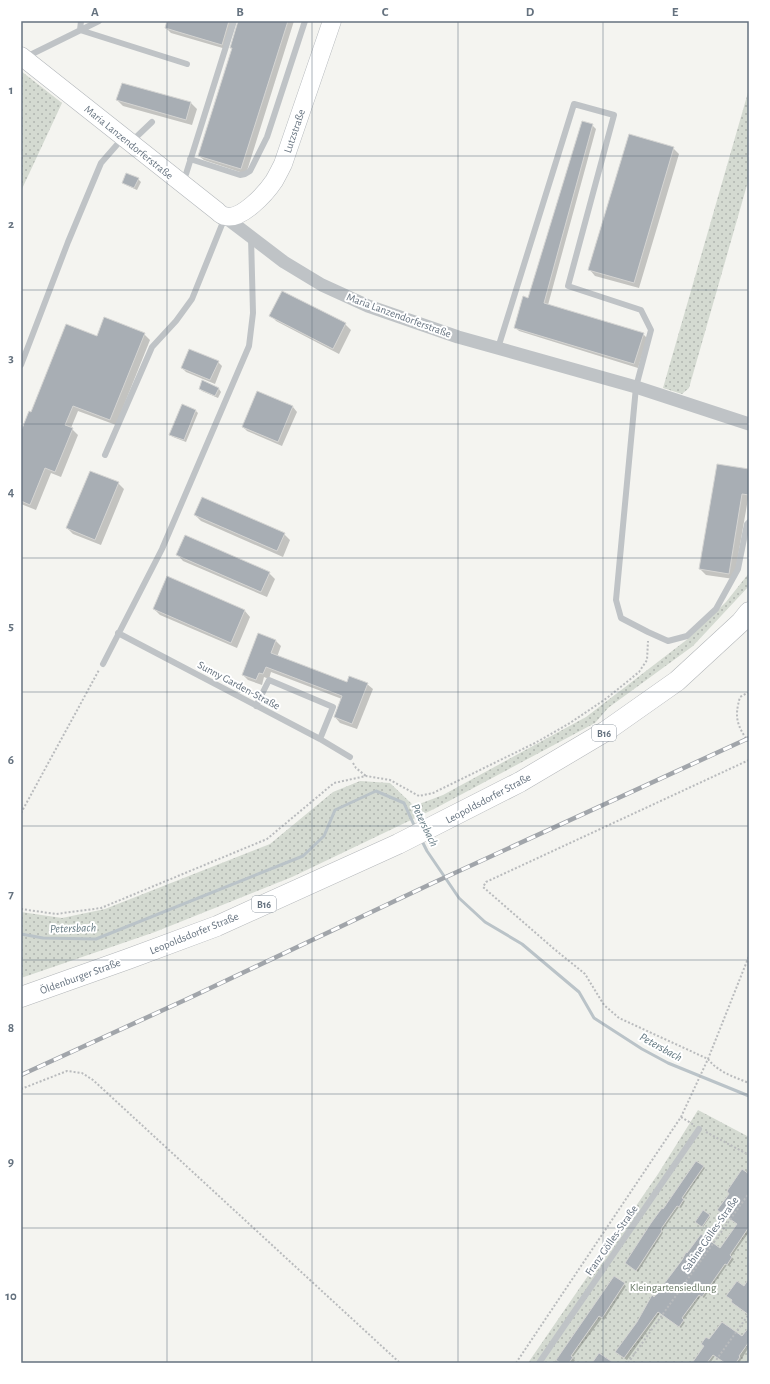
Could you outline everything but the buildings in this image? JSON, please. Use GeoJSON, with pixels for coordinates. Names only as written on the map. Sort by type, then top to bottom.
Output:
{"type":"FeatureCollection","features":[{"type":"Feature","properties":{"kind":"main road","name":"Leopoldsdorfer Straße"},"geometry":{"type":"LineString","coordinates":[[128,959],[218,926],[398,844],[520,782],[606,731],[677,681],[741,622],[749,612]]}},
{"type":"Feature","properties":{"kind":"main road","name":"Öldenburger Straße"},"geometry":{"type":"LineString","coordinates":[[27,995],[128,959]]}},
{"type":"Feature","properties":{"kind":"street","name":"Lutzstraße"},"geometry":{"type":"LineString","coordinates":[[225,216],[236,216],[244,212],[258,200],[273,182],[283,164],[332,21]]}},
{"type":"Feature","properties":{"kind":"street","name":"Maria Lanzendorferstraße"},"geometry":{"type":"LineString","coordinates":[[23,57],[180,183],[284,262],[322,285],[368,306],[422,325],[636,387],[749,424]]}},
{"type":"Feature","properties":{"kind":"lane"},"geometry":{"type":"LineString","coordinates":[[80,30],[81,21]]}},
{"type":"Feature","properties":{"kind":"lane"},"geometry":{"type":"LineString","coordinates":[[23,57],[99,21]]}},
{"type":"Feature","properties":{"kind":"lane"},"geometry":{"type":"LineString","coordinates":[[180,183],[186,174],[234,21]]}},
{"type":"Feature","properties":{"kind":"lane"},"geometry":{"type":"LineString","coordinates":[[191,157],[240,175],[250,172],[266,137],[305,21]]}},
{"type":"Feature","properties":{"kind":"lane"},"geometry":{"type":"LineString","coordinates":[[80,30],[187,64]]}},
{"type":"Feature","properties":{"kind":"lane"},"geometry":{"type":"LineString","coordinates":[[498,348],[574,104],[614,115],[568,286],[641,310],[651,330],[636,387],[616,600],[621,618],[668,641],[687,636],[716,609],[738,569],[747,524],[749,522]]}},
{"type":"Feature","properties":{"kind":"lane"},"geometry":{"type":"LineString","coordinates":[[21,365],[68,242],[101,163],[126,140],[152,122]]}},
{"type":"Feature","properties":{"kind":"lane"},"geometry":{"type":"LineString","coordinates":[[105,455],[152,347],[176,321],[192,300],[225,216]]}},
{"type":"Feature","properties":{"kind":"lane"},"geometry":{"type":"LineString","coordinates":[[103,664],[162,549],[249,346],[253,313],[251,237]]}},
{"type":"Feature","properties":{"kind":"lane","name":"Sunny Garden-Straße"},"geometry":{"type":"LineString","coordinates":[[118,633],[320,739],[350,757]]}},
{"type":"Feature","properties":{"kind":"lane"},"geometry":{"type":"LineString","coordinates":[[256,706],[269,680],[333,707],[320,739]]}},
{"type":"Feature","properties":{"kind":"lane","name":"Franz Gölles-Straße"},"geometry":{"type":"LineString","coordinates":[[539,1363],[699,1129]]}},
{"type":"Feature","properties":{"kind":"path"},"geometry":{"type":"LineString","coordinates":[[21,909],[56,914],[101,908],[267,839],[334,784],[366,776],[390,780],[419,796],[433,793],[534,743],[570,723],[607,698],[639,672],[647,660],[648,632]]}},
{"type":"Feature","properties":{"kind":"path"},"geometry":{"type":"LineString","coordinates":[[21,813],[103,664]]}},
{"type":"Feature","properties":{"kind":"path"},"geometry":{"type":"LineString","coordinates":[[749,692],[740,697],[736,710],[737,722],[749,743]]}},
{"type":"Feature","properties":{"kind":"path"},"geometry":{"type":"LineString","coordinates":[[350,757],[356,768],[366,776]]}},
{"type":"Feature","properties":{"kind":"path"},"geometry":{"type":"LineString","coordinates":[[749,760],[486,882],[483,887],[585,974],[604,1005],[619,1018],[708,1059],[714,1066],[749,1083]]}},
{"type":"Feature","properties":{"kind":"path"},"geometry":{"type":"LineString","coordinates":[[516,1363],[681,1117],[698,1083],[749,956]]}},
{"type":"Feature","properties":{"kind":"path"},"geometry":{"type":"LineString","coordinates":[[21,1090],[67,1071],[82,1073],[93,1080],[400,1363]]}},
{"type":"Feature","properties":{"kind":"path"},"geometry":{"type":"LineString","coordinates":[[681,1117],[699,1129],[749,1155]]}},
{"type":"Feature","properties":{"kind":"path","name":"Sabine Gölles-Straße"},"geometry":{"type":"LineString","coordinates":[[628,1363],[749,1193]]}},
{"type":"Feature","properties":{"kind":"path"},"geometry":{"type":"LineString","coordinates":[[714,1363],[749,1314]]}},
{"type":"Feature","properties":{"kind":"green space"},"geometry":{"type":"Polygon","coordinates":[[[21,71],[62,103],[21,191],[21,71]]]}},
{"type":"Feature","properties":{"kind":"green space"},"geometry":{"type":"Polygon","coordinates":[[[749,89],[749,178],[689,388],[682,394],[663,388],[749,89]]]}},
{"type":"Feature","properties":{"kind":"green space"},"geometry":{"type":"Polygon","coordinates":[[[749,573],[749,586],[693,646],[608,708],[595,723],[434,809],[292,877],[155,932],[21,978],[21,912],[62,918],[105,909],[270,844],[333,792],[360,781],[390,783],[414,806],[443,795],[586,717],[689,638],[726,602],[749,573]]]}},
{"type":"Feature","properties":{"kind":"green space","name":"Kleingartensiedlung"},"geometry":{"type":"Polygon","coordinates":[[[698,1110],[749,1137],[749,1363],[528,1363],[658,1174],[698,1110]]]}},
{"type":"Feature","properties":{"kind":"waterway","name":"Petersbach"},"geometry":{"type":"LineString","coordinates":[[21,934],[43,938],[96,939],[303,856],[324,836],[335,810],[376,791],[404,803],[415,827]]}},
{"type":"Feature","properties":{"kind":"waterway","name":"Petersbach"},"geometry":{"type":"LineString","coordinates":[[421,839],[427,851],[459,898],[485,922],[522,944],[579,992],[594,1018],[642,1049],[668,1063],[749,1096]]}},
{"type":"Feature","properties":{"kind":"railway"},"geometry":{"type":"LineString","coordinates":[[21,1075],[185,1000],[435,882],[749,738]]}}]}
